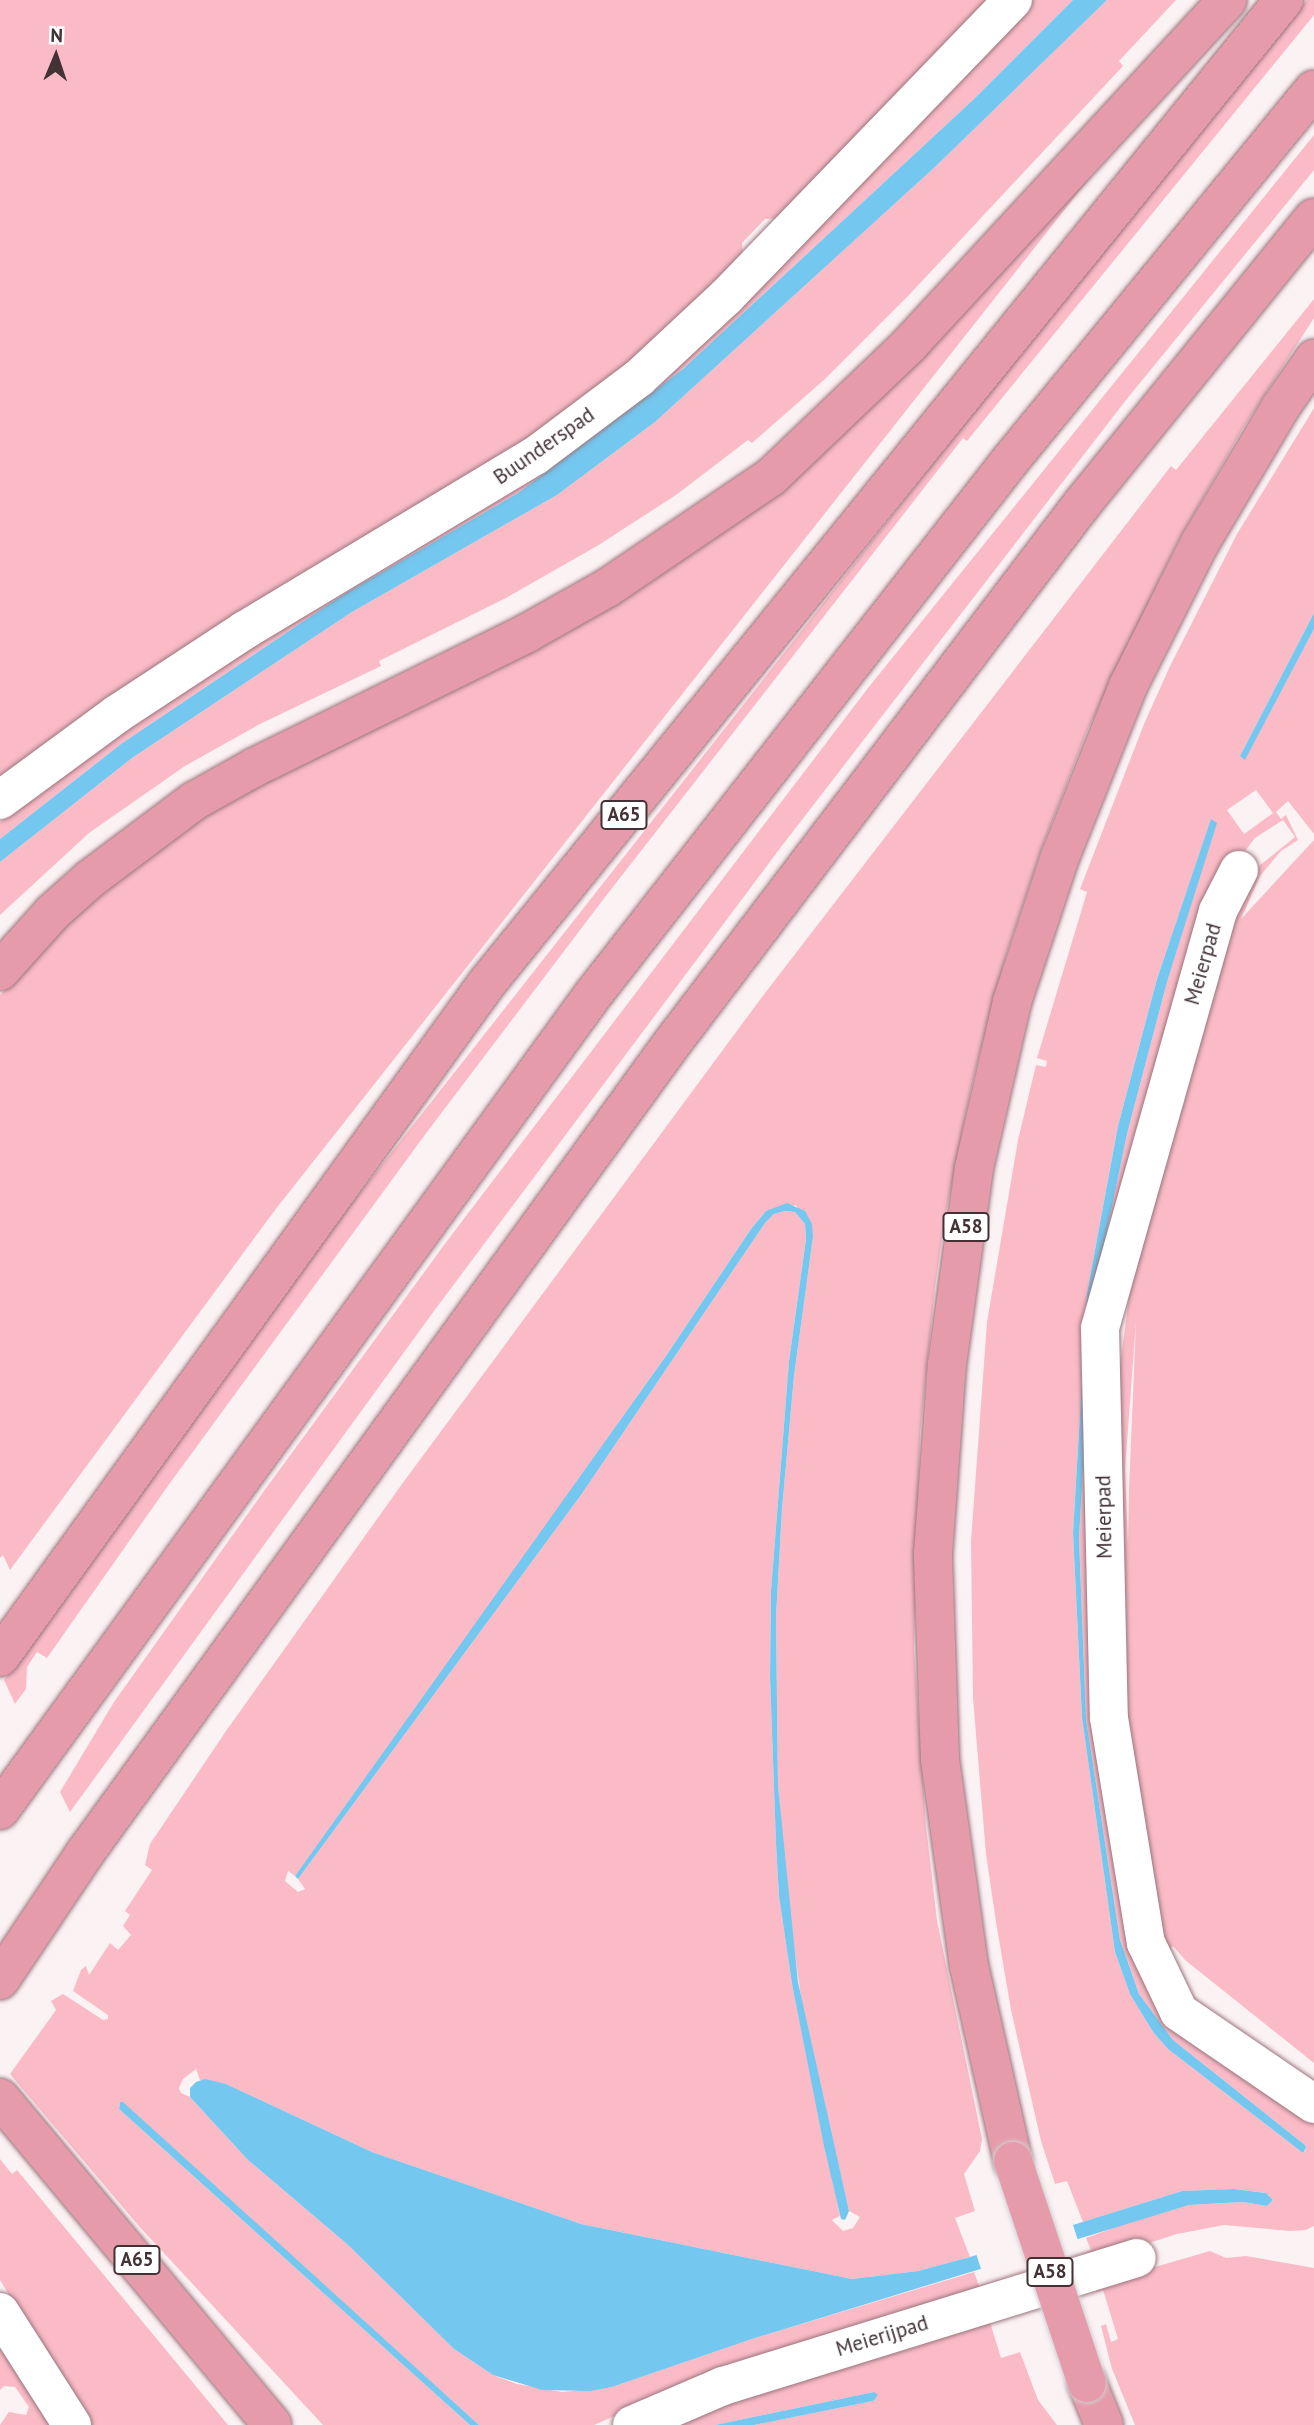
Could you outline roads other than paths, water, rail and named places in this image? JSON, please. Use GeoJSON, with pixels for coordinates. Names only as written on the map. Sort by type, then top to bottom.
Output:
{"type":"FeatureCollection","features":[{"type":"Feature","properties":{"kind":"highway"},"geometry":{"type":"LineString","coordinates":[[0,971],[53,912],[90,879],[194,801],[255,766],[446,674],[607,588],[771,477],[910,344],[1227,0]]}},
{"type":"Feature","properties":{"kind":"highway","name":"A65"},"geometry":{"type":"LineString","coordinates":[[0,1657],[488,983],[1284,0]]}},
{"type":"Feature","properties":{"kind":"highway"},"geometry":{"type":"LineString","coordinates":[[0,1810],[592,996],[1009,462],[1314,90]]}},
{"type":"Feature","properties":{"kind":"highway"},"geometry":{"type":"LineString","coordinates":[[0,1980],[85,1853],[673,1042],[1082,504],[1314,218]]}},
{"type":"Feature","properties":{"kind":"highway","name":"A58"},"geometry":{"type":"LineString","coordinates":[[1104,2425],[1087,2383],[1013,2161],[969,1966],[940,1759],[933,1554],[947,1365],[974,1168],[1012,1002],[1060,857],[1128,685],[1200,543],[1280,408],[1314,359]]}},
{"type":"Feature","properties":{"kind":"highway","name":"A65"},"geometry":{"type":"LineString","coordinates":[[0,2098],[272,2425]]}},
{"type":"Feature","properties":{"kind":"street","name":"Buunderspad"},"geometry":{"type":"LineString","coordinates":[[0,800],[117,714],[245,630],[536,456],[639,379],[726,297],[1013,0]]}},
{"type":"Feature","properties":{"kind":"street","name":"Meierpad"},"geometry":{"type":"LineString","coordinates":[[1239,870],[1218,911],[1100,1328],[1109,1718],[1146,1943],[1179,2012],[1314,2104]]}},
{"type":"Feature","properties":{"kind":"street","name":"Meierijpad"},"geometry":{"type":"LineString","coordinates":[[632,2425],[723,2386],[1137,2258]]}},
{"type":"Feature","properties":{"kind":"street"},"geometry":{"type":"LineString","coordinates":[[0,2312],[72,2425]]}},
{"type":"Feature","properties":{"kind":"water"},"geometry":{"type":"Polygon","coordinates":[[[1073,0],[1107,0],[935,167],[655,422],[557,495],[352,612],[132,758],[0,862],[0,839],[121,744],[341,596],[518,493],[683,369],[974,99],[1073,0]]]}},
{"type":"Feature","properties":{"kind":"water"},"geometry":{"type":"Polygon","coordinates":[[[1314,613],[1314,629],[1245,760],[1240,756],[1314,613]]]}},
{"type":"Feature","properties":{"kind":"water"},"geometry":{"type":"Polygon","coordinates":[[[1211,819],[1217,823],[1167,982],[1127,1134],[1093,1298],[1079,1538],[1086,1719],[1120,1940],[1139,1994],[1173,2040],[1305,2145],[1303,2153],[1168,2049],[1153,2032],[1130,1994],[1115,1952],[1082,1718],[1073,1533],[1087,1293],[1118,1126],[1157,979],[1211,819]]]}},
{"type":"Feature","properties":{"kind":"water"},"geometry":{"type":"Polygon","coordinates":[[[787,1203],[805,1211],[812,1224],[813,1237],[794,1376],[782,1509],[776,1617],[778,1786],[798,1982],[849,2211],[845,2220],[841,2219],[824,2146],[792,1984],[779,1896],[776,1844],[770,1676],[771,1591],[789,1361],[806,1239],[805,1224],[795,1212],[774,1214],[765,1223],[581,1495],[298,1879],[295,1876],[666,1356],[751,1229],[766,1211],[787,1203]]]}},
{"type":"Feature","properties":{"kind":"water"},"geometry":{"type":"Polygon","coordinates":[[[205,2079],[226,2084],[372,2152],[581,2224],[852,2279],[918,2271],[1182,2191],[1234,2189],[1266,2193],[1273,2200],[1267,2206],[1243,2202],[1189,2205],[752,2339],[612,2387],[590,2391],[542,2390],[493,2375],[454,2349],[347,2244],[248,2160],[190,2097],[190,2088],[205,2079]]]}},
{"type":"Feature","properties":{"kind":"water"},"geometry":{"type":"Polygon","coordinates":[[[120,2102],[479,2425],[470,2425],[119,2109],[120,2102]]]}},
{"type":"Feature","properties":{"kind":"water"},"geometry":{"type":"Polygon","coordinates":[[[874,2392],[878,2395],[873,2401],[754,2425],[715,2425],[874,2392]]]}}]}
